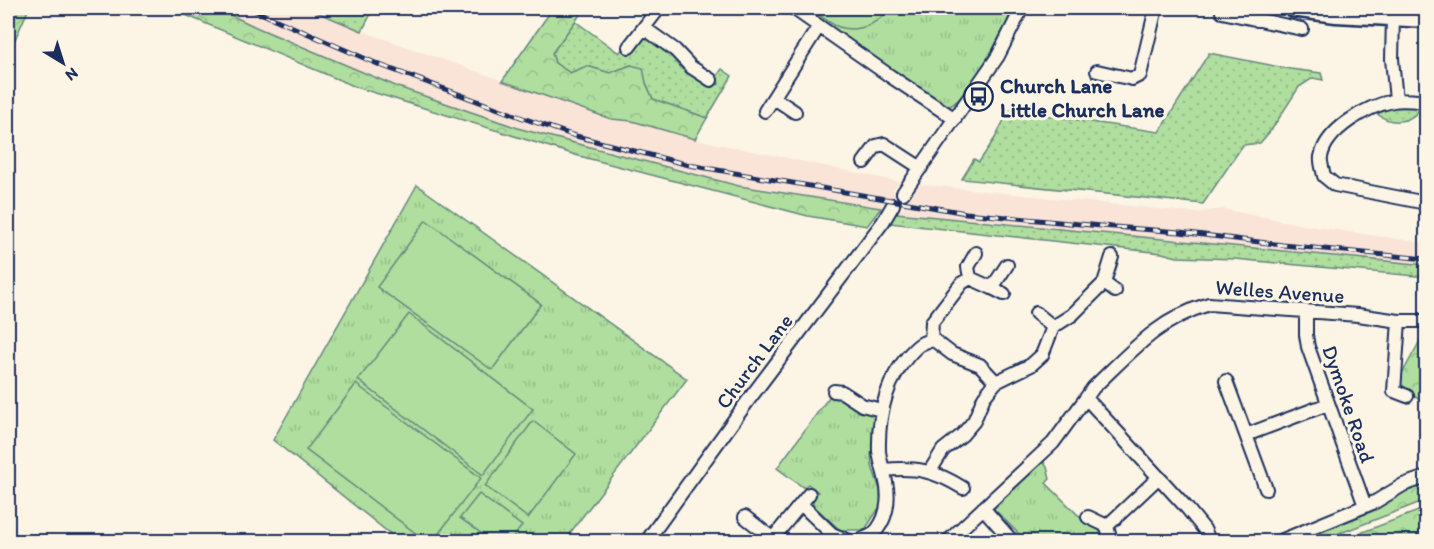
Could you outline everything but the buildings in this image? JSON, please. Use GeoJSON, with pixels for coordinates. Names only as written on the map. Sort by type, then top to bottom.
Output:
{"type":"FeatureCollection","features":[{"type":"Feature","properties":{"kind":"main road"},"geometry":{"type":"LineString","coordinates":[[1292,8],[1336,14],[1426,19]]}},
{"type":"Feature","properties":{"kind":"street"},"geometry":{"type":"LineString","coordinates":[[629,48],[659,8]]}},
{"type":"Feature","properties":{"kind":"street"},"geometry":{"type":"LineString","coordinates":[[793,8],[955,119]]}},
{"type":"Feature","properties":{"kind":"street"},"geometry":{"type":"LineString","coordinates":[[903,193],[998,56],[1022,8]]}},
{"type":"Feature","properties":{"kind":"street"},"geometry":{"type":"LineString","coordinates":[[1097,72],[1132,79],[1140,75],[1156,8]]}},
{"type":"Feature","properties":{"kind":"street"},"geometry":{"type":"LineString","coordinates":[[1222,12],[1258,14],[1302,29]]}},
{"type":"Feature","properties":{"kind":"street"},"geometry":{"type":"LineString","coordinates":[[1393,18],[1392,59],[1396,100]]}},
{"type":"Feature","properties":{"kind":"street"},"geometry":{"type":"LineString","coordinates":[[765,111],[819,26]]}},
{"type":"Feature","properties":{"kind":"street"},"geometry":{"type":"LineString","coordinates":[[644,28],[675,50],[691,67],[711,80]]}},
{"type":"Feature","properties":{"kind":"street"},"geometry":{"type":"LineString","coordinates":[[774,98],[795,112]]}},
{"type":"Feature","properties":{"kind":"street"},"geometry":{"type":"LineString","coordinates":[[1426,102],[1396,100],[1376,106],[1343,125],[1329,141],[1321,157],[1324,176],[1335,185],[1426,203]]}},
{"type":"Feature","properties":{"kind":"street"},"geometry":{"type":"LineString","coordinates":[[864,162],[876,146],[884,144],[921,168]]}},
{"type":"Feature","properties":{"kind":"street","name":"Church Lane"},"geometry":{"type":"LineString","coordinates":[[646,542],[750,398],[884,222],[893,205]]}},
{"type":"Feature","properties":{"kind":"street"},"geometry":{"type":"LineString","coordinates":[[970,278],[968,267],[976,253]]}},
{"type":"Feature","properties":{"kind":"street"},"geometry":{"type":"LineString","coordinates":[[930,471],[943,450],[962,435],[974,421],[984,397],[996,382],[1031,365],[1042,355],[1053,327],[1072,315],[1104,283],[1112,258]]}},
{"type":"Feature","properties":{"kind":"street"},"geometry":{"type":"LineString","coordinates":[[992,288],[1007,265]]}},
{"type":"Feature","properties":{"kind":"street"},"geometry":{"type":"LineString","coordinates":[[970,278],[1004,294]]}},
{"type":"Feature","properties":{"kind":"street"},"geometry":{"type":"LineString","coordinates":[[931,340],[932,322],[963,283],[970,278]]}},
{"type":"Feature","properties":{"kind":"street"},"geometry":{"type":"LineString","coordinates":[[1104,283],[1115,291]]}},
{"type":"Feature","properties":{"kind":"street","name":"Welles Avenue"},"geometry":{"type":"LineString","coordinates":[[947,542],[1053,443],[1093,387],[1154,330],[1192,309],[1209,303],[1306,313],[1358,315],[1399,321],[1426,321]]}},
{"type":"Feature","properties":{"kind":"street"},"geometry":{"type":"LineString","coordinates":[[1036,313],[1053,327]]}},
{"type":"Feature","properties":{"kind":"street","name":"Dymoke Road"},"geometry":{"type":"LineString","coordinates":[[1306,313],[1308,347],[1365,506]]}},
{"type":"Feature","properties":{"kind":"street"},"geometry":{"type":"LineString","coordinates":[[1399,321],[1394,391],[1407,396]]}},
{"type":"Feature","properties":{"kind":"street"},"geometry":{"type":"LineString","coordinates":[[745,517],[771,540],[805,499],[832,534],[854,542],[873,534],[883,519],[889,502],[879,452],[881,410],[890,382],[900,366],[923,342],[931,340],[952,354],[980,365],[996,382]]}},
{"type":"Feature","properties":{"kind":"street"},"geometry":{"type":"LineString","coordinates":[[1226,381],[1266,489]]}},
{"type":"Feature","properties":{"kind":"street"},"geometry":{"type":"LineString","coordinates":[[834,391],[842,392],[862,405],[881,410]]}},
{"type":"Feature","properties":{"kind":"street"},"geometry":{"type":"LineString","coordinates":[[1086,398],[1186,507],[1204,529],[1210,542]]}},
{"type":"Feature","properties":{"kind":"street"},"geometry":{"type":"LineString","coordinates":[[1246,435],[1328,404]]}},
{"type":"Feature","properties":{"kind":"street"},"geometry":{"type":"LineString","coordinates":[[883,470],[909,468],[930,471],[963,488]]}},
{"type":"Feature","properties":{"kind":"street"},"geometry":{"type":"LineString","coordinates":[[1107,526],[1159,477]]}},
{"type":"Feature","properties":{"kind":"street"},"geometry":{"type":"LineString","coordinates":[[1278,542],[1365,506],[1403,485],[1426,477]]}},
{"type":"Feature","properties":{"kind":"street"},"geometry":{"type":"LineString","coordinates":[[983,508],[1013,542]]}},
{"type":"Feature","properties":{"kind":"street"},"geometry":{"type":"LineString","coordinates":[[1088,517],[1107,526],[1112,542]]}},
{"type":"Feature","properties":{"kind":"shaded area"},"geometry":{"type":"Polygon","coordinates":[[[216,8],[307,8],[362,31],[611,119],[632,121],[695,139],[900,182],[892,191],[913,195],[917,184],[1196,213],[1222,209],[1308,226],[1426,243],[1426,265],[896,213],[905,207],[883,203],[881,208],[739,186],[521,129],[398,87],[216,8]]]}},
{"type":"Feature","properties":{"kind":"green space"},"geometry":{"type":"Polygon","coordinates":[[[16,8],[29,8],[8,55],[8,26],[16,8]]]}},
{"type":"Feature","properties":{"kind":"green space"},"geometry":{"type":"Polygon","coordinates":[[[169,8],[216,8],[398,87],[521,129],[739,186],[881,208],[867,226],[808,216],[579,156],[356,87],[169,8]]]}},
{"type":"Feature","properties":{"kind":"green space"},"geometry":{"type":"Polygon","coordinates":[[[307,8],[374,8],[362,31],[307,8]]]}},
{"type":"Feature","properties":{"kind":"green space"},"geometry":{"type":"Polygon","coordinates":[[[553,8],[585,8],[552,53],[555,63],[570,73],[587,66],[610,73],[631,65],[643,68],[653,99],[707,118],[695,139],[632,121],[611,119],[502,81],[553,8]]]}},
{"type":"Feature","properties":{"kind":"green space"},"geometry":{"type":"Polygon","coordinates":[[[803,8],[1013,8],[994,47],[974,79],[955,103],[947,107],[803,8]]]}},
{"type":"Feature","properties":{"kind":"green space"},"geometry":{"type":"Polygon","coordinates":[[[810,8],[890,8],[880,19],[868,26],[847,29],[835,26],[810,8]]]}},
{"type":"Feature","properties":{"kind":"green space"},"geometry":{"type":"Polygon","coordinates":[[[575,21],[619,53],[632,42],[649,37],[712,87],[719,84],[717,76],[722,69],[732,76],[707,118],[653,99],[646,83],[631,65],[610,73],[587,66],[570,73],[555,63],[552,53],[575,21]]]}},
{"type":"Feature","properties":{"kind":"green space"},"geometry":{"type":"Polygon","coordinates":[[[1209,53],[1321,73],[1323,80],[1313,78],[1299,87],[1272,129],[1260,143],[1243,145],[1203,204],[962,179],[974,159],[979,162],[995,138],[1009,110],[1159,132],[1209,53]]]}},
{"type":"Feature","properties":{"kind":"green space"},"geometry":{"type":"Polygon","coordinates":[[[1391,104],[1419,107],[1420,109],[1410,118],[1399,121],[1387,120],[1376,113],[1391,104]]]}},
{"type":"Feature","properties":{"kind":"green space"},"geometry":{"type":"Polygon","coordinates":[[[417,185],[687,379],[564,541],[399,541],[273,440],[417,185]]]}},
{"type":"Feature","properties":{"kind":"green space"},"geometry":{"type":"Polygon","coordinates":[[[896,213],[1426,265],[1426,277],[1235,259],[1177,257],[1162,253],[889,223],[896,213]]]}},
{"type":"Feature","properties":{"kind":"green space"},"geometry":{"type":"Polygon","coordinates":[[[426,220],[541,304],[492,370],[377,287],[426,220]]]}},
{"type":"Feature","properties":{"kind":"green space"},"geometry":{"type":"Polygon","coordinates":[[[409,314],[533,409],[483,475],[358,380],[409,314]]]}},
{"type":"Feature","properties":{"kind":"green space"},"geometry":{"type":"Polygon","coordinates":[[[1426,330],[1426,370],[1420,381],[1426,387],[1426,406],[1398,381],[1426,330]]]}},
{"type":"Feature","properties":{"kind":"green space"},"geometry":{"type":"Polygon","coordinates":[[[356,384],[481,478],[433,541],[426,541],[306,450],[356,384]]]}},
{"type":"Feature","properties":{"kind":"green space"},"geometry":{"type":"Polygon","coordinates":[[[832,393],[874,411],[874,441],[871,454],[872,466],[880,490],[881,505],[863,530],[840,530],[813,505],[818,492],[808,484],[804,488],[777,468],[832,393]]]}},
{"type":"Feature","properties":{"kind":"green space"},"geometry":{"type":"Polygon","coordinates":[[[533,421],[576,454],[528,518],[485,486],[533,421]]]}},
{"type":"Feature","properties":{"kind":"green space"},"geometry":{"type":"Polygon","coordinates":[[[1042,460],[1047,467],[1050,479],[1046,483],[1078,515],[1097,527],[1106,541],[1026,541],[994,509],[993,506],[1042,460]]]}},
{"type":"Feature","properties":{"kind":"green space"},"geometry":{"type":"Polygon","coordinates":[[[1426,484],[1426,500],[1320,541],[1294,542],[1405,490],[1426,484]]]}},
{"type":"Feature","properties":{"kind":"green space"},"geometry":{"type":"Polygon","coordinates":[[[479,494],[522,526],[510,541],[492,541],[460,518],[479,494]]]}},
{"type":"Feature","properties":{"kind":"green space"},"geometry":{"type":"Polygon","coordinates":[[[1426,508],[1426,534],[1408,541],[1339,541],[1426,508]]]}},
{"type":"Feature","properties":{"kind":"railway"},"geometry":{"type":"LineString","coordinates":[[249,8],[380,65],[523,118],[572,135],[689,165],[966,213],[1180,232],[1426,259]]}},
{"type":"Feature","properties":{"kind":"place","name":"Church Lane Little Church Lane"},"geometry":{"type":"Point","coordinates":[979,97]}}]}
